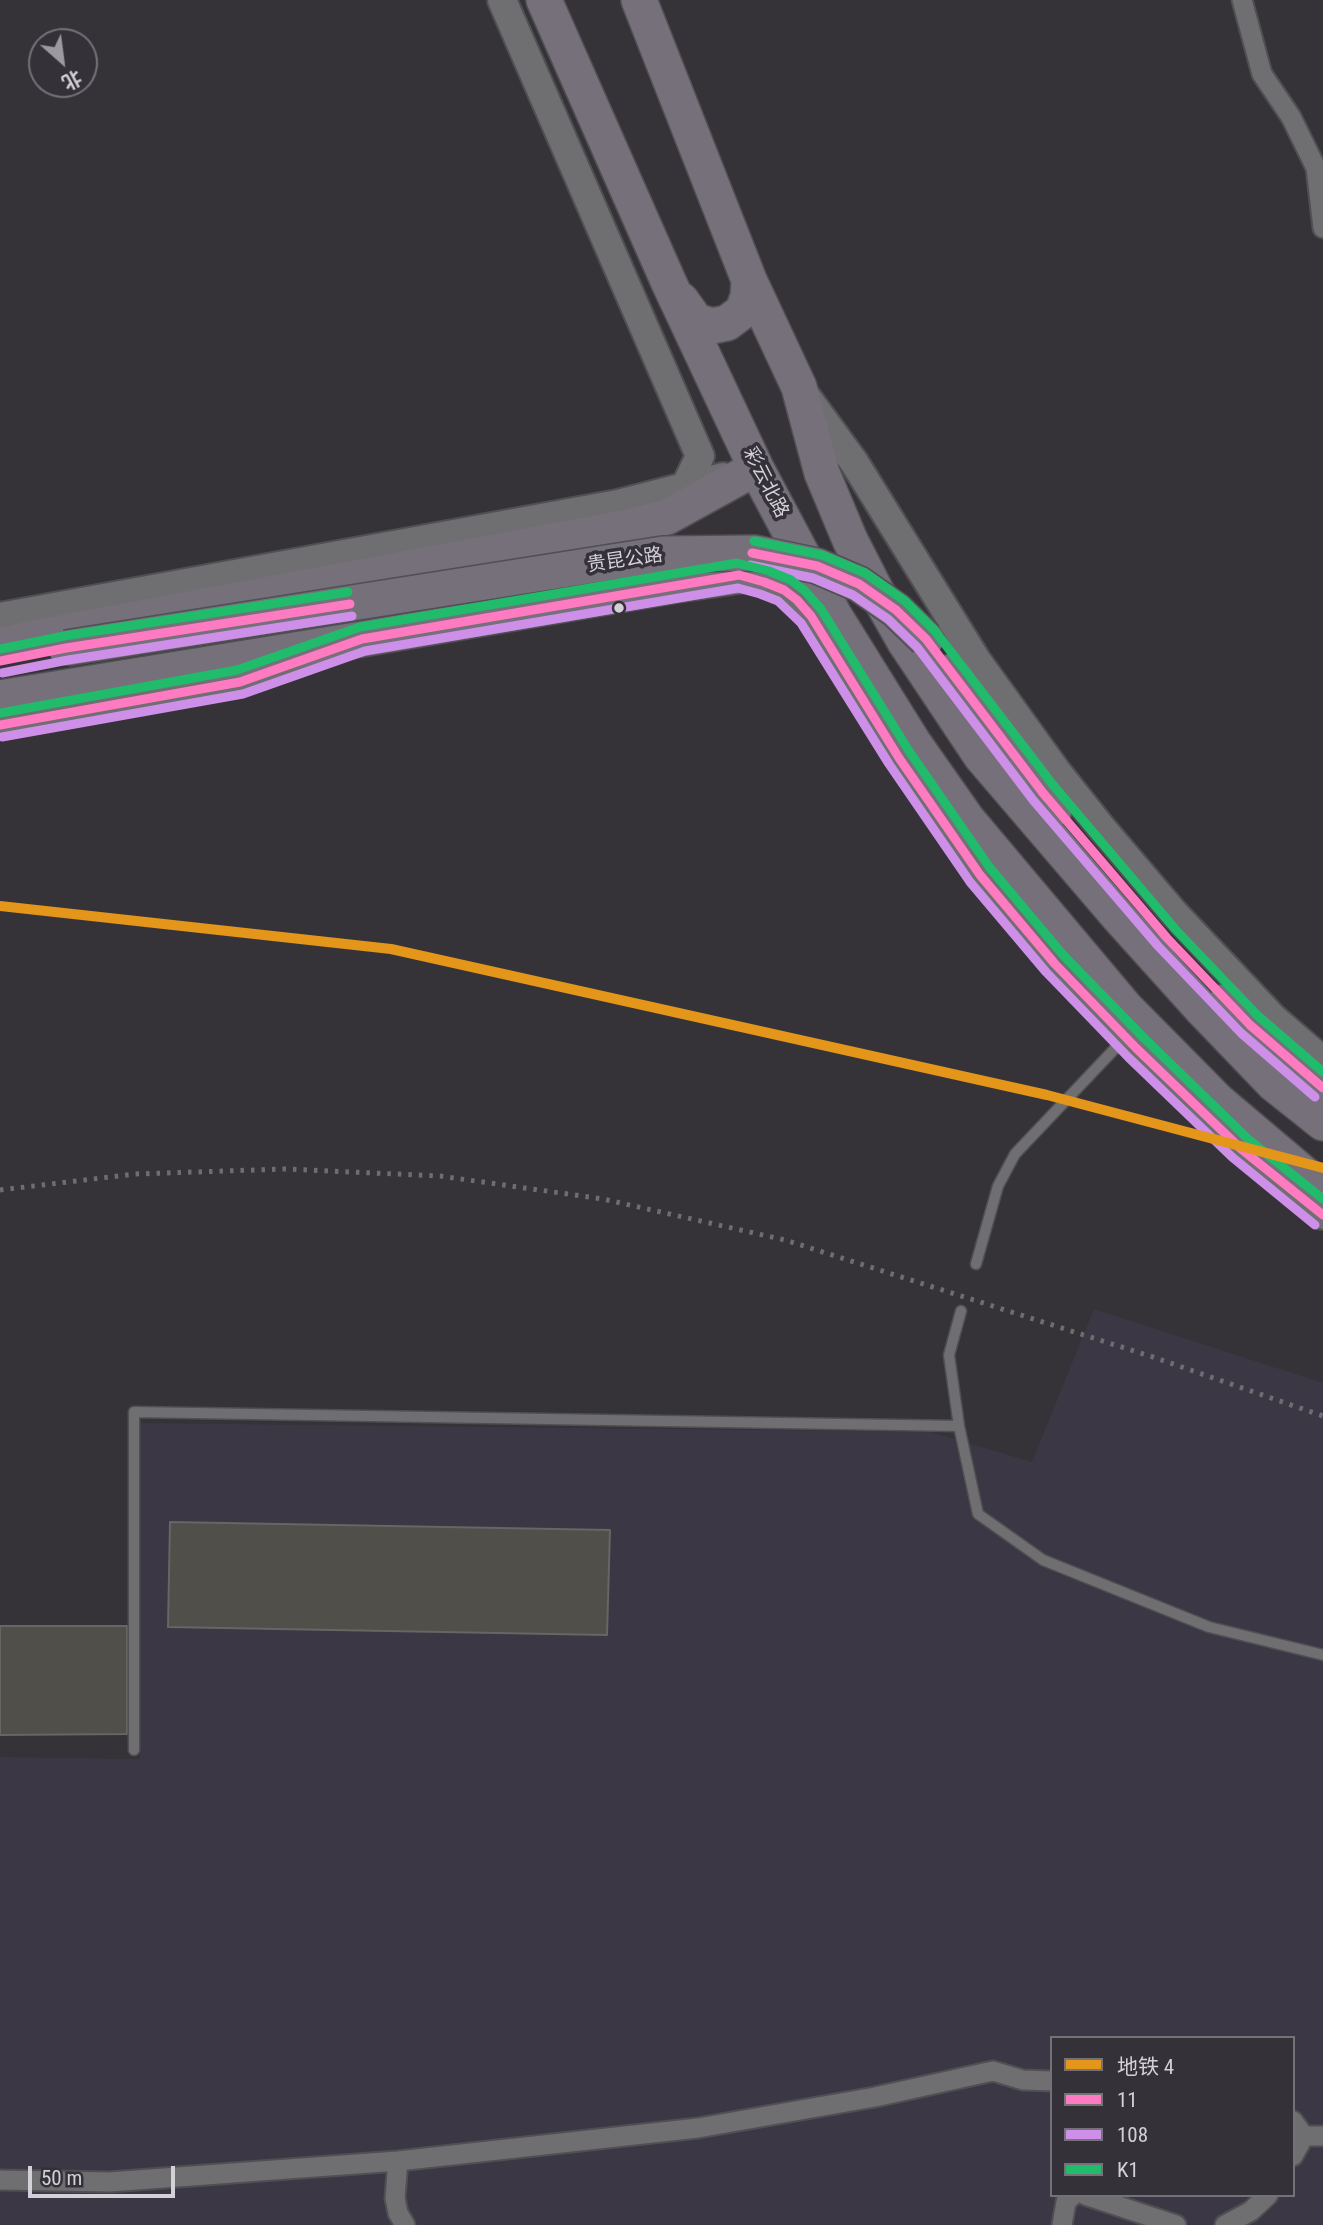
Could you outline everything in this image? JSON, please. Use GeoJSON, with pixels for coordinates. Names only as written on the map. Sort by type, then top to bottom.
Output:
{"type":"FeatureCollection","features":[{"type":"Feature","properties":{"kind":"highway","name":"彩云北路"},"geometry":{"type":"LineString","coordinates":[[544,0],[669,283],[756,468],[834,615],[913,742],[976,830],[1125,1007],[1218,1101],[1323,1190]]}},
{"type":"Feature","properties":{"kind":"highway"},"geometry":{"type":"LineString","coordinates":[[639,0],[749,280],[799,387],[822,473],[850,540],[905,642],[981,756],[1200,1007],[1274,1084],[1323,1123]]}},
{"type":"Feature","properties":{"kind":"highway"},"geometry":{"type":"LineString","coordinates":[[669,283],[696,321],[712,326],[727,323],[743,311],[749,280]]}},
{"type":"Feature","properties":{"kind":"highway"},"geometry":{"type":"LineString","coordinates":[[0,646],[628,527],[667,517],[756,468]]}},
{"type":"Feature","properties":{"kind":"highway"},"geometry":{"type":"LineString","coordinates":[[666,587],[689,567],[694,548],[687,528],[679,520],[667,517]]}},
{"type":"Feature","properties":{"kind":"highway","name":"贵昆公路"},"geometry":{"type":"LineString","coordinates":[[0,661],[66,648],[663,554],[755,553],[817,566],[859,584],[896,610],[926,639],[1043,793],[1167,938],[1250,1026],[1323,1088]]}},
{"type":"Feature","properties":{"kind":"highway"},"geometry":{"type":"LineString","coordinates":[[807,566],[811,616]]}},
{"type":"Feature","properties":{"kind":"highway","name":"贵昆公路"},"geometry":{"type":"LineString","coordinates":[[0,698],[807,566]]}},
{"type":"Feature","properties":{"kind":"street"},"geometry":{"type":"LineString","coordinates":[[502,0],[700,456],[685,487]]}},
{"type":"Feature","properties":{"kind":"street"},"geometry":{"type":"LineString","coordinates":[[1242,0],[1262,74],[1291,117],[1316,167],[1323,228]]}},
{"type":"Feature","properties":{"kind":"street"},"geometry":{"type":"LineString","coordinates":[[799,387],[854,462],[977,661],[1057,772],[1174,913],[1273,1018],[1323,1061]]}},
{"type":"Feature","properties":{"kind":"street"},"geometry":{"type":"LineString","coordinates":[[0,617],[618,504],[756,468]]}},
{"type":"Feature","properties":{"kind":"street"},"geometry":{"type":"LineString","coordinates":[[739,575],[783,590],[797,600],[811,616],[899,758],[980,876],[1055,964],[1125,1037],[1240,1148],[1323,1215]]}},
{"type":"Feature","properties":{"kind":"street"},"geometry":{"type":"LineString","coordinates":[[0,726],[240,682],[362,639]]}},
{"type":"Feature","properties":{"kind":"street"},"geometry":{"type":"LineString","coordinates":[[0,2180],[109,2182],[398,2161],[698,2128],[875,2098],[993,2071],[1023,2080],[1050,2081]]}},
{"type":"Feature","properties":{"kind":"street"},"geometry":{"type":"LineString","coordinates":[[1295,2152],[1307,2131]]}},
{"type":"Feature","properties":{"kind":"street"},"geometry":{"type":"LineString","coordinates":[[398,2161],[395,2198],[398,2213],[405,2225]]}},
{"type":"Feature","properties":{"kind":"street"},"geometry":{"type":"LineString","coordinates":[[1062,2225],[1066,2202],[1071,2197]]}},
{"type":"Feature","properties":{"kind":"street"},"geometry":{"type":"LineString","coordinates":[[1091,2197],[1176,2225]]}},
{"type":"Feature","properties":{"kind":"street"},"geometry":{"type":"LineString","coordinates":[[1225,2225],[1251,2211],[1266,2197]]}},
{"type":"Feature","properties":{"kind":"lane"},"geometry":{"type":"LineString","coordinates":[[976,1264],[998,1186],[1015,1154],[1125,1037]]}},
{"type":"Feature","properties":{"kind":"lane"},"geometry":{"type":"LineString","coordinates":[[961,1311],[949,1355],[959,1426],[978,1514],[1043,1560],[1209,1627],[1323,1655]]}},
{"type":"Feature","properties":{"kind":"lane"},"geometry":{"type":"LineString","coordinates":[[134,1750],[134,1412],[959,1426]]}},
{"type":"Feature","properties":{"kind":"shaded area"},"geometry":{"type":"Polygon","coordinates":[[[1094,1309],[1323,1383],[1323,2225],[0,2225],[0,1757],[140,1759],[139,1423],[931,1432],[1032,1462],[1094,1309]]]}},
{"type":"Feature","properties":{"kind":"building"},"geometry":{"type":"Polygon","coordinates":[[[170,1522],[610,1530],[607,1635],[168,1627],[170,1522]]]}},
{"type":"Feature","properties":{"kind":"building"},"geometry":{"type":"Polygon","coordinates":[[[0,1626],[127,1626],[127,1734],[0,1735],[0,1626]]]}},
{"type":"Feature","properties":{"kind":"railway"},"geometry":{"type":"LineString","coordinates":[[0,1190],[135,1174],[285,1169],[440,1176],[603,1199],[785,1240],[1153,1357],[1323,1416]]}},
{"type":"Feature","properties":{"kind":"metro line","name":"4"},"geometry":{"type":"LineString","coordinates":[[0,906],[391,949],[1047,1095],[1323,1168]]}},
{"type":"Feature","properties":{"kind":"transit line","name":"K1"},"geometry":{"type":"LineString","coordinates":[[754,541],[822,555],[865,573],[905,601],[935,631],[1053,785],[1176,930],[1258,1016],[1323,1072]]}},
{"type":"Feature","properties":{"kind":"transit line","name":"11"},"geometry":{"type":"LineString","coordinates":[[752,553],[817,566],[859,584],[896,610],[926,639],[1043,793],[1167,938],[1250,1025],[1323,1088]]}},
{"type":"Feature","properties":{"kind":"transit line","name":"K1"},"geometry":{"type":"LineString","coordinates":[[0,713],[237,670],[360,627],[737,563],[769,571],[791,580],[821,609],[909,751],[990,868],[1064,956],[1248,1139],[1323,1199]]}},
{"type":"Feature","properties":{"kind":"transit line","name":"108"},"geometry":{"type":"LineString","coordinates":[[750,565],[813,578],[853,595],[888,619],[917,647],[1033,800],[1158,946],[1241,1033],[1315,1097]]}},
{"type":"Feature","properties":{"kind":"transit line","name":"11"},"geometry":{"type":"LineString","coordinates":[[0,725],[240,682],[362,639],[739,575],[764,582],[784,590],[811,616],[899,758],[980,875],[1055,964],[1136,1048],[1240,1148],[1323,1215]]}},
{"type":"Feature","properties":{"kind":"transit line","name":"108"},"geometry":{"type":"LineString","coordinates":[[2,737],[243,694],[365,651],[738,588],[760,594],[778,601],[801,623],[889,764],[970,882],[1046,972],[1128,1057],[1232,1157],[1315,1225]]}},
{"type":"Feature","properties":{"kind":"transit line","name":"K1"},"geometry":{"type":"LineString","coordinates":[[0,649],[64,636],[348,592]]}},
{"type":"Feature","properties":{"kind":"transit line","name":"11"},"geometry":{"type":"LineString","coordinates":[[0,661],[66,648],[350,604]]}},
{"type":"Feature","properties":{"kind":"transit line","name":"108"},"geometry":{"type":"LineString","coordinates":[[2,673],[68,660],[352,616]]}}]}
